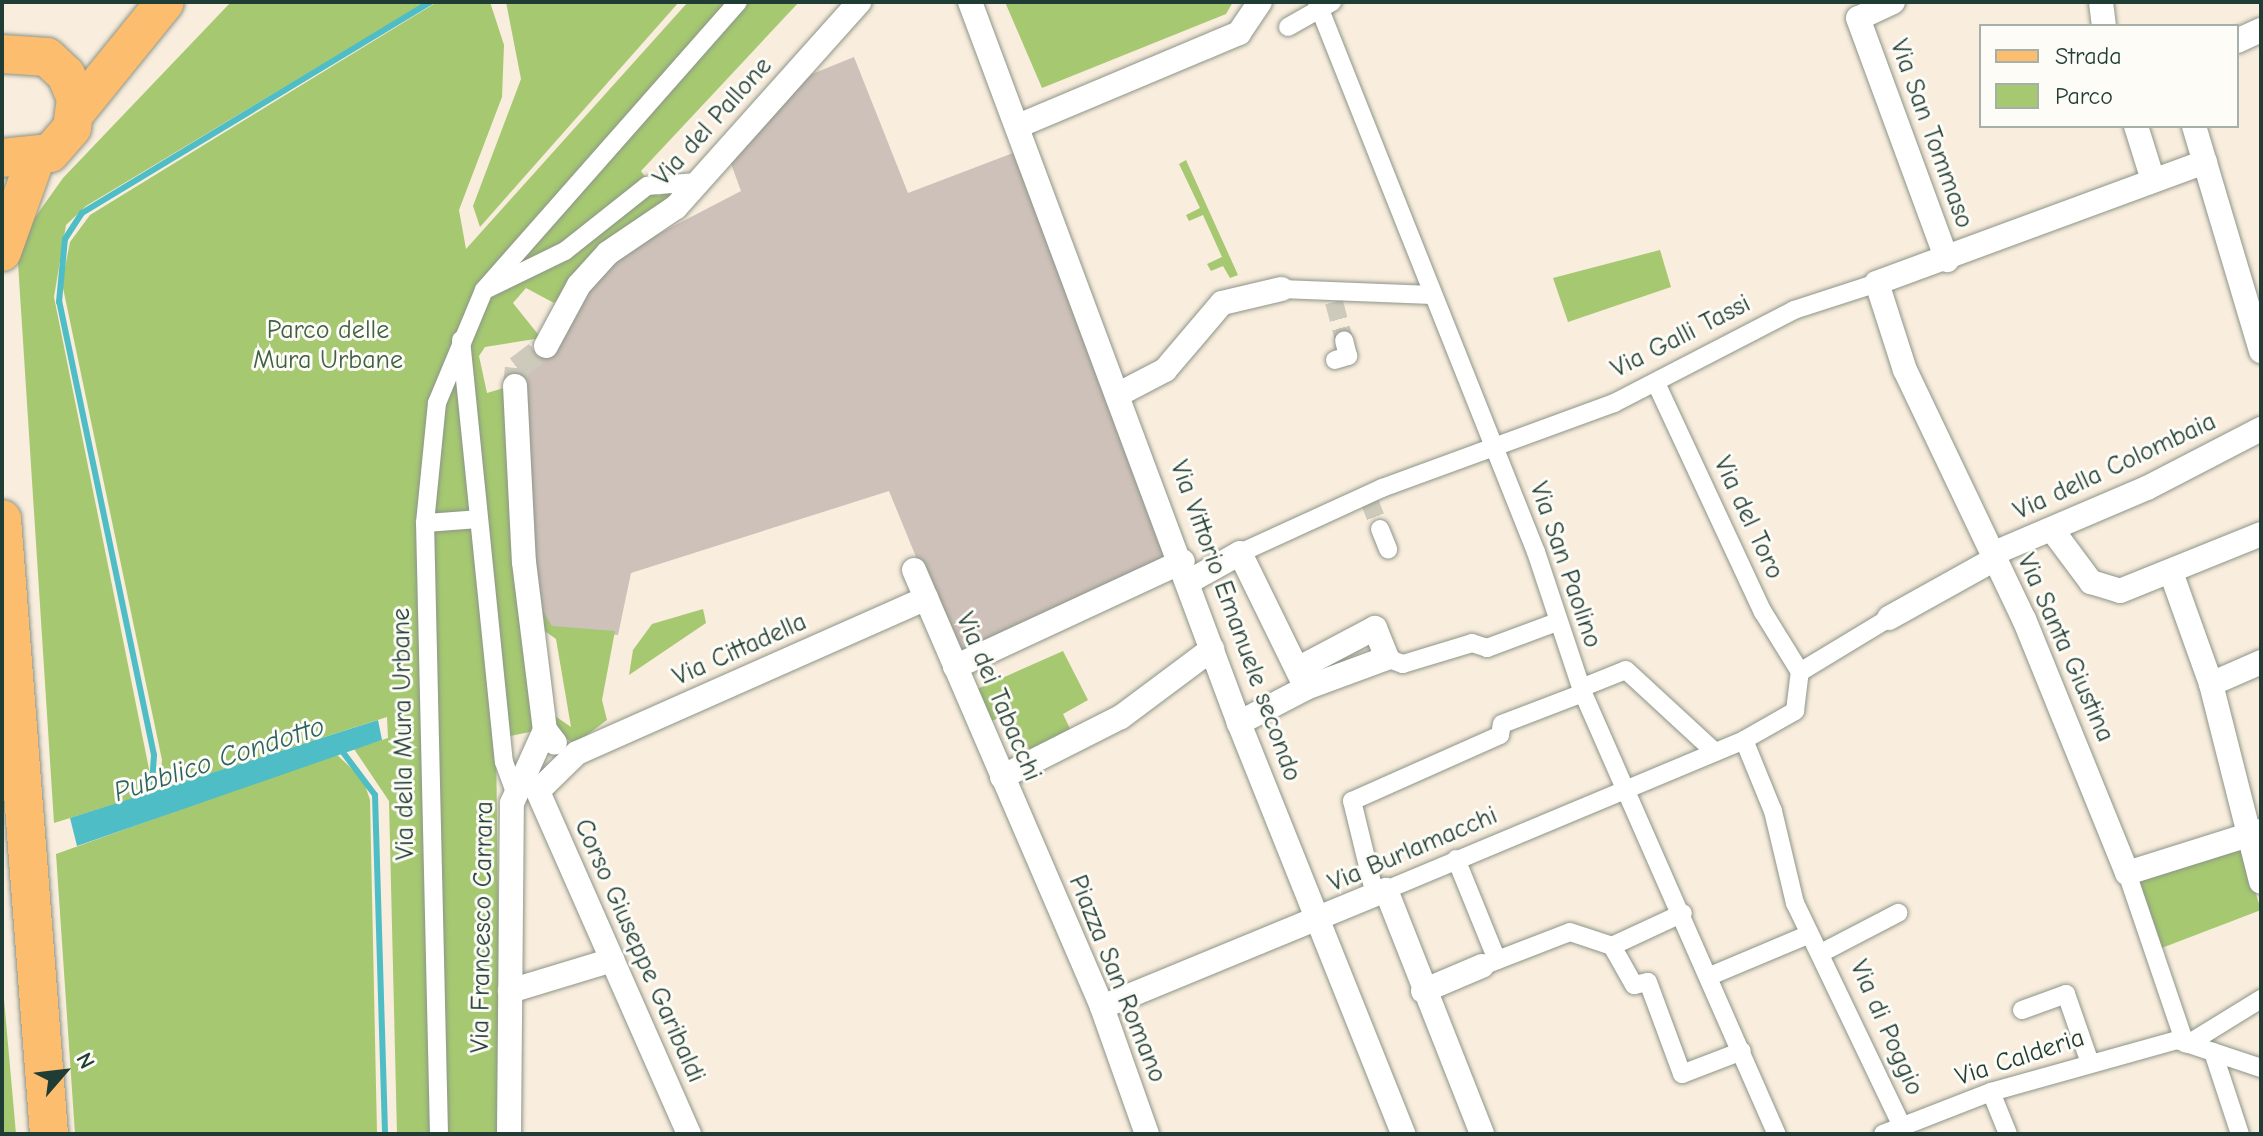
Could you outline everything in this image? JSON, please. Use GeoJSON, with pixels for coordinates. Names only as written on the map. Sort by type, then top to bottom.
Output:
{"type":"FeatureCollection","features":[{"type":"Feature","properties":{"kind":"main road"},"geometry":{"type":"LineString","coordinates":[[2,252],[17,193],[18,159],[62,142],[76,112],[165,2]]}},
{"type":"Feature","properties":{"kind":"main road"},"geometry":{"type":"LineString","coordinates":[[22,50],[139,31]]}},
{"type":"Feature","properties":{"kind":"main road"},"geometry":{"type":"LineString","coordinates":[[22,50],[73,86],[76,112]]}},
{"type":"Feature","properties":{"kind":"main road"},"geometry":{"type":"LineString","coordinates":[[2,519],[49,1134]]}},
{"type":"Feature","properties":{"kind":"street","name":"Via della Mura Urbane"},"geometry":{"type":"LineString","coordinates":[[439,1134],[425,523],[437,403],[461,339],[484,290],[738,2]]}},
{"type":"Feature","properties":{"kind":"street","name":"Via del Pallone"},"geometry":{"type":"LineString","coordinates":[[546,346],[579,285],[608,253],[676,207],[859,2]]}},
{"type":"Feature","properties":{"kind":"street","name":"Via Vittorio Emanuele secondo"},"geometry":{"type":"LineString","coordinates":[[970,2],[1121,393],[1239,723],[1403,1134]]}},
{"type":"Feature","properties":{"kind":"street"},"geometry":{"type":"LineString","coordinates":[[1018,126],[1239,33],[1260,2]]}},
{"type":"Feature","properties":{"kind":"street","name":"Via San Tommaso"},"geometry":{"type":"LineString","coordinates":[[1893,2],[1858,18],[1947,260]]}},
{"type":"Feature","properties":{"kind":"street"},"geometry":{"type":"LineString","coordinates":[[2101,2],[2104,24]]}},
{"type":"Feature","properties":{"kind":"street"},"geometry":{"type":"LineString","coordinates":[[1288,27],[1323,4]]}},
{"type":"Feature","properties":{"kind":"street","name":"Via San Paolino"},"geometry":{"type":"LineString","coordinates":[[1323,4],[1493,448],[1582,691],[1683,913],[1773,1133]]}},
{"type":"Feature","properties":{"kind":"street"},"geometry":{"type":"LineString","coordinates":[[2239,40],[2261,30]]}},
{"type":"Feature","properties":{"kind":"street"},"geometry":{"type":"LineString","coordinates":[[2137,128],[2152,177]]}},
{"type":"Feature","properties":{"kind":"street"},"geometry":{"type":"LineString","coordinates":[[2195,128],[2261,351]]}},
{"type":"Feature","properties":{"kind":"street","name":"Via Galli Tassi"},"geometry":{"type":"LineString","coordinates":[[955,667],[1656,383],[1794,310],[1947,260],[2152,177],[2205,162]]}},
{"type":"Feature","properties":{"kind":"street"},"geometry":{"type":"LineString","coordinates":[[484,290],[565,251],[647,186],[697,182]]}},
{"type":"Feature","properties":{"kind":"street","name":"Via Santa Giustina"},"geometry":{"type":"LineString","coordinates":[[1877,283],[1905,370],[2078,742],[2127,873],[2183,1042]]}},
{"type":"Feature","properties":{"kind":"street"},"geometry":{"type":"LineString","coordinates":[[1121,393],[1165,370],[1222,303],[1281,289],[1332,296],[1432,295]]}},
{"type":"Feature","properties":{"kind":"street"},"geometry":{"type":"LineString","coordinates":[[461,339],[504,762],[525,785],[577,753],[545,730],[524,562],[515,386]]}},
{"type":"Feature","properties":{"kind":"street"},"geometry":{"type":"LineString","coordinates":[[1335,360],[1348,356],[1344,340]]}},
{"type":"Feature","properties":{"kind":"street","name":"Via del Toro"},"geometry":{"type":"LineString","coordinates":[[1656,383],[1763,612],[1800,672]]}},
{"type":"Feature","properties":{"kind":"street","name":"Via della Colombaia"},"geometry":{"type":"LineString","coordinates":[[1889,618],[1993,556],[2053,531],[2261,429]]}},
{"type":"Feature","properties":{"kind":"street"},"geometry":{"type":"LineString","coordinates":[[425,523],[479,519]]}},
{"type":"Feature","properties":{"kind":"street"},"geometry":{"type":"LineString","coordinates":[[1380,529],[1388,549]]}},
{"type":"Feature","properties":{"kind":"street"},"geometry":{"type":"LineString","coordinates":[[2053,531],[2091,582],[2106,589],[2131,590],[2172,575],[2261,534]]}},
{"type":"Feature","properties":{"kind":"street"},"geometry":{"type":"LineString","coordinates":[[1240,553],[1303,678]]}},
{"type":"Feature","properties":{"kind":"street","name":"Via dei Tabacchi"},"geometry":{"type":"LineString","coordinates":[[914,570],[1032,846]]}},
{"type":"Feature","properties":{"kind":"street"},"geometry":{"type":"LineString","coordinates":[[2172,575],[2211,684],[2254,834],[2261,882]]}},
{"type":"Feature","properties":{"kind":"street","name":"Via Cittadella"},"geometry":{"type":"LineString","coordinates":[[577,753],[926,598]]}},
{"type":"Feature","properties":{"kind":"street"},"geometry":{"type":"LineString","coordinates":[[1800,672],[1889,618]]}},
{"type":"Feature","properties":{"kind":"street"},"geometry":{"type":"LineString","coordinates":[[1239,723],[1303,678],[1387,658],[1403,664],[1472,643],[1487,648],[1557,622]]}},
{"type":"Feature","properties":{"kind":"street"},"geometry":{"type":"LineString","coordinates":[[1002,777],[1121,717],[1212,649]]}},
{"type":"Feature","properties":{"kind":"street"},"geometry":{"type":"LineString","coordinates":[[2211,684],[2261,662]]}},
{"type":"Feature","properties":{"kind":"street"},"geometry":{"type":"LineString","coordinates":[[1482,1134],[1380,892],[1352,801],[1500,735],[1502,724],[1626,670],[1715,752]]}},
{"type":"Feature","properties":{"kind":"street","name":"Via Burlamacchi"},"geometry":{"type":"LineString","coordinates":[[1102,1007],[1319,920],[1456,859],[1629,792],[1744,740],[1795,711],[1800,672]]}},
{"type":"Feature","properties":{"kind":"street","name":"Via Francesco Carrara"},"geometry":{"type":"LineString","coordinates":[[509,1134],[510,991],[525,785],[545,730]]}},
{"type":"Feature","properties":{"kind":"street","name":"Via di Poggio"},"geometry":{"type":"LineString","coordinates":[[1744,740],[1773,811],[1793,893],[1902,1126]]}},
{"type":"Feature","properties":{"kind":"street","name":"Corso Giuseppe Garibaldi"},"geometry":{"type":"LineString","coordinates":[[525,785],[612,960],[689,1134]]}},
{"type":"Feature","properties":{"kind":"street"},"geometry":{"type":"LineString","coordinates":[[2127,873],[2254,834]]}},
{"type":"Feature","properties":{"kind":"street","name":"Piazza San Romano"},"geometry":{"type":"LineString","coordinates":[[1032,846],[1102,1007],[1147,1134]]}},
{"type":"Feature","properties":{"kind":"street"},"geometry":{"type":"LineString","coordinates":[[1456,859],[1494,961]]}},
{"type":"Feature","properties":{"kind":"street"},"geometry":{"type":"LineString","coordinates":[[1612,946],[1683,913]]}},
{"type":"Feature","properties":{"kind":"street"},"geometry":{"type":"LineString","coordinates":[[1823,952],[1898,913]]}},
{"type":"Feature","properties":{"kind":"street"},"geometry":{"type":"LineString","coordinates":[[1422,986],[1570,932],[1612,946],[1634,985],[1643,983],[1682,1074],[1742,1051]]}},
{"type":"Feature","properties":{"kind":"street"},"geometry":{"type":"LineString","coordinates":[[1710,976],[1810,934]]}},
{"type":"Feature","properties":{"kind":"street"},"geometry":{"type":"LineString","coordinates":[[510,991],[612,960]]}},
{"type":"Feature","properties":{"kind":"street"},"geometry":{"type":"LineString","coordinates":[[2022,1010],[2066,994],[2090,1063]]}},
{"type":"Feature","properties":{"kind":"street","name":"Via Calderia"},"geometry":{"type":"LineString","coordinates":[[1883,1134],[1991,1092],[2090,1063],[2183,1042],[2258,1001]]}},
{"type":"Feature","properties":{"kind":"street"},"geometry":{"type":"LineString","coordinates":[[2183,1042],[2261,1068]]}},
{"type":"Feature","properties":{"kind":"street"},"geometry":{"type":"LineString","coordinates":[[2213,1052],[2240,1134]]}},
{"type":"Feature","properties":{"kind":"street"},"geometry":{"type":"LineString","coordinates":[[1991,1092],[2008,1134]]}},
{"type":"Feature","properties":{"kind":"shaded area"},"geometry":{"type":"Polygon","coordinates":[[[854,57],[908,193],[1013,153],[1171,564],[957,657],[889,491],[631,573],[618,635],[551,630],[533,607],[519,379],[608,260],[741,191],[730,161],[802,78],[854,57]]]}},
{"type":"Feature","properties":{"kind":"green space"},"geometry":{"type":"Polygon","coordinates":[[[231,2],[426,2],[86,206],[66,225],[54,297],[150,774],[144,795],[54,823],[18,263],[31,223],[63,178],[231,2]]]}},
{"type":"Feature","properties":{"kind":"green space","name":"Parco delle Mura Urbane"},"geometry":{"type":"Polygon","coordinates":[[[437,2],[490,2],[504,45],[502,97],[459,210],[466,249],[688,2],[799,2],[641,171],[658,196],[683,187],[597,254],[554,303],[526,288],[513,303],[541,338],[485,347],[479,356],[487,393],[507,387],[539,730],[496,739],[501,1134],[397,1134],[389,801],[354,749],[388,738],[387,717],[159,790],[162,760],[62,283],[70,242],[90,215],[437,2]]]}},
{"type":"Feature","properties":{"kind":"green space"},"geometry":{"type":"Polygon","coordinates":[[[506,2],[679,2],[480,227],[473,206],[521,79],[506,2]]]}},
{"type":"Feature","properties":{"kind":"green space"},"geometry":{"type":"Polygon","coordinates":[[[1005,2],[1233,2],[1226,14],[1042,88],[1005,2]]]}},
{"type":"Feature","properties":{"kind":"green space"},"geometry":{"type":"Polygon","coordinates":[[[1186,160],[1238,275],[1230,278],[1223,266],[1211,271],[1207,264],[1222,257],[1203,215],[1189,221],[1186,215],[1200,208],[1179,164],[1186,160]]]}},
{"type":"Feature","properties":{"kind":"green space"},"geometry":{"type":"Polygon","coordinates":[[[1660,250],[1671,287],[1568,322],[1553,278],[1660,250]]]}},
{"type":"Feature","properties":{"kind":"green space"},"geometry":{"type":"Polygon","coordinates":[[[536,600],[552,626],[615,631],[602,700],[607,720],[575,744],[557,733],[555,716],[571,727],[556,639],[539,627],[536,600]]]}},
{"type":"Feature","properties":{"kind":"green space"},"geometry":{"type":"Polygon","coordinates":[[[703,609],[706,623],[629,675],[633,650],[652,624],[703,609]]]}},
{"type":"Feature","properties":{"kind":"green space"},"geometry":{"type":"Polygon","coordinates":[[[1063,651],[1088,700],[1063,714],[1073,735],[1032,753],[1008,715],[991,721],[977,689],[1063,651]]]}},
{"type":"Feature","properties":{"kind":"green space"},"geometry":{"type":"Polygon","coordinates":[[[336,754],[363,779],[370,800],[377,1134],[75,1134],[56,854],[336,754]]]}},
{"type":"Feature","properties":{"kind":"green space"},"geometry":{"type":"Polygon","coordinates":[[[2241,846],[2261,910],[2159,949],[2136,883],[2241,846]]]}},
{"type":"Feature","properties":{"kind":"green space"},"geometry":{"type":"Polygon","coordinates":[[[2,977],[16,1134],[2,1134],[2,977]]]}},
{"type":"Feature","properties":{"kind":"water"},"geometry":{"type":"Polygon","coordinates":[[[378,720],[382,740],[77,846],[70,818],[378,720]]]}},
{"type":"Feature","properties":{"kind":"waterway","name":"Pubblico Condotto"},"geometry":{"type":"LineString","coordinates":[[151,797],[154,755],[59,302],[65,239],[82,213],[431,2]]}},
{"type":"Feature","properties":{"kind":"waterway","name":"Pubblico Condotto"},"geometry":{"type":"LineString","coordinates":[[339,747],[375,795],[385,1134]]}},
{"type":"Feature","properties":{"kind":"tunnel"},"geometry":{"type":"LineString","coordinates":[[1334,302],[1344,340]]}},
{"type":"Feature","properties":{"kind":"tunnel"},"geometry":{"type":"LineString","coordinates":[[515,386],[517,368],[546,346]]}},
{"type":"Feature","properties":{"kind":"tunnel"},"geometry":{"type":"LineString","coordinates":[[1369,500],[1380,529]]}}]}
